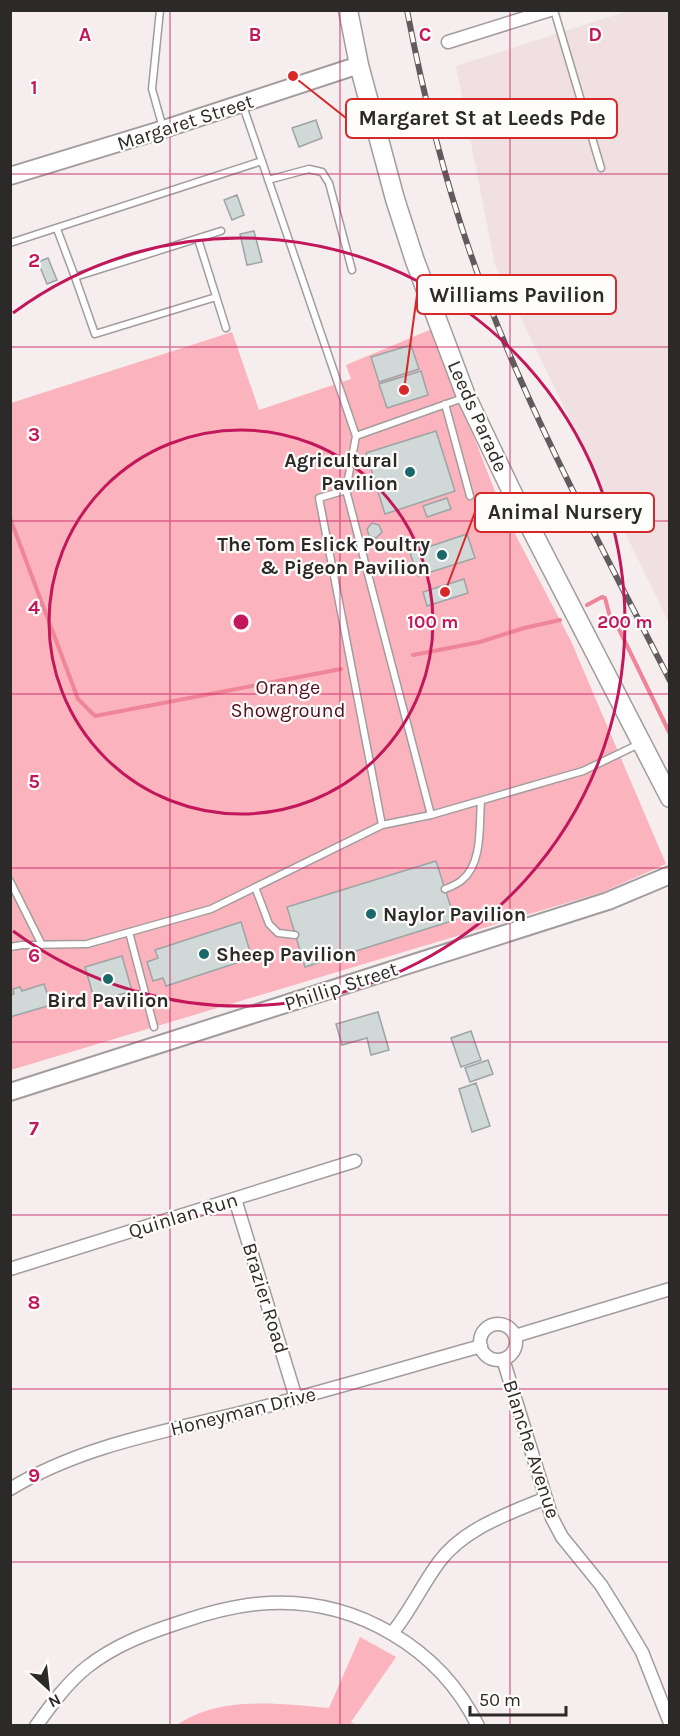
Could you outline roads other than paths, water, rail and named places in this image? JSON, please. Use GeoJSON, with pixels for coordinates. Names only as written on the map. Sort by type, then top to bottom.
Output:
{"type":"FeatureCollection","features":[{"type":"Feature","properties":{"kind":"main road","name":"Leeds Parade"},"geometry":{"type":"LineString","coordinates":[[348,10],[359,65],[395,199],[415,261],[466,396],[669,798]]}},
{"type":"Feature","properties":{"kind":"street"},"geometry":{"type":"LineString","coordinates":[[448,42],[552,10]]}},
{"type":"Feature","properties":{"kind":"street","name":"Margaret Street"},"geometry":{"type":"LineString","coordinates":[[10,176],[164,129],[359,65]]}},
{"type":"Feature","properties":{"kind":"street","name":"Phillip Street"},"geometry":{"type":"LineString","coordinates":[[10,1092],[608,901],[669,875]]}},
{"type":"Feature","properties":{"kind":"street","name":"Quinlan Run"},"geometry":{"type":"LineString","coordinates":[[10,1269],[355,1161]]}},
{"type":"Feature","properties":{"kind":"street","name":"Brazier Road"},"geometry":{"type":"LineString","coordinates":[[236,1199],[296,1398]]}},
{"type":"Feature","properties":{"kind":"street"},"geometry":{"type":"LineString","coordinates":[[515,1336],[669,1289]]}},
{"type":"Feature","properties":{"kind":"street"},"geometry":{"type":"LineString","coordinates":[[491,1325],[508,1326],[515,1336],[515,1348],[503,1359],[489,1357],[481,1346],[482,1334],[491,1325]]}},
{"type":"Feature","properties":{"kind":"street","name":"Honeyman Drive"},"geometry":{"type":"LineString","coordinates":[[10,1489],[54,1467],[115,1444],[296,1398],[481,1346]]}},
{"type":"Feature","properties":{"kind":"street","name":"Blanche Avenue"},"geometry":{"type":"LineString","coordinates":[[503,1359],[552,1518],[579,1561],[601,1585],[642,1652],[669,1723]]}},
{"type":"Feature","properties":{"kind":"street"},"geometry":{"type":"LineString","coordinates":[[393,1632],[439,1562],[458,1541],[482,1526],[546,1498]]}},
{"type":"Feature","properties":{"kind":"street"},"geometry":{"type":"LineString","coordinates":[[36,1725],[72,1681],[103,1655],[125,1642],[151,1631],[216,1611],[271,1603],[314,1606],[350,1615],[393,1632],[430,1662],[453,1686],[478,1725]]}},
{"type":"Feature","properties":{"kind":"lane"},"geometry":{"type":"LineString","coordinates":[[160,10],[152,89],[164,129]]}},
{"type":"Feature","properties":{"kind":"lane"},"geometry":{"type":"LineString","coordinates":[[552,10],[601,168]]}},
{"type":"Feature","properties":{"kind":"lane"},"geometry":{"type":"LineString","coordinates":[[242,104],[356,436],[346,490],[430,815]]}},
{"type":"Feature","properties":{"kind":"lane"},"geometry":{"type":"LineString","coordinates":[[10,243],[262,160]]}},
{"type":"Feature","properties":{"kind":"lane"},"geometry":{"type":"LineString","coordinates":[[268,180],[309,170],[322,172],[329,183],[352,270]]}},
{"type":"Feature","properties":{"kind":"lane"},"geometry":{"type":"LineString","coordinates":[[57,229],[95,334],[216,297]]}},
{"type":"Feature","properties":{"kind":"lane"},"geometry":{"type":"LineString","coordinates":[[75,277],[221,231]]}},
{"type":"Feature","properties":{"kind":"lane"},"geometry":{"type":"LineString","coordinates":[[198,239],[226,328]]}},
{"type":"Feature","properties":{"kind":"lane"},"geometry":{"type":"LineString","coordinates":[[356,436],[466,396]]}},
{"type":"Feature","properties":{"kind":"lane"},"geometry":{"type":"LineString","coordinates":[[445,404],[470,496]]}},
{"type":"Feature","properties":{"kind":"lane"},"geometry":{"type":"LineString","coordinates":[[346,490],[319,498],[382,825]]}},
{"type":"Feature","properties":{"kind":"lane"},"geometry":{"type":"LineString","coordinates":[[10,947],[87,944],[211,909],[382,825],[430,815],[583,771],[642,742]]}},
{"type":"Feature","properties":{"kind":"lane"},"geometry":{"type":"LineString","coordinates":[[445,889],[463,880],[474,864],[481,801]]}},
{"type":"Feature","properties":{"kind":"lane"},"geometry":{"type":"LineString","coordinates":[[10,881],[42,945]]}},
{"type":"Feature","properties":{"kind":"lane"},"geometry":{"type":"LineString","coordinates":[[255,887],[269,924],[278,933],[295,935]]}},
{"type":"Feature","properties":{"kind":"lane"},"geometry":{"type":"LineString","coordinates":[[129,932],[154,1027]]}},
{"type":"Feature","properties":{"kind":"waterway"},"geometry":{"type":"LineString","coordinates":[[10,518],[78,699],[95,716],[341,669]]}},
{"type":"Feature","properties":{"kind":"waterway"},"geometry":{"type":"LineString","coordinates":[[587,605],[602,597],[605,598],[610,617],[615,621],[670,734]]}},
{"type":"Feature","properties":{"kind":"waterway"},"geometry":{"type":"LineString","coordinates":[[413,655],[480,642],[524,628],[560,620]]}},
{"type":"Feature","properties":{"kind":"railway"},"geometry":{"type":"LineString","coordinates":[[407,10],[441,159],[463,232],[489,304],[552,447],[670,681]]}},
{"type":"Feature","properties":{"kind":"place","name":"Margaret St at Leeds Pde"},"geometry":{"type":"Point","coordinates":[293,76]}},
{"type":"Feature","properties":{"kind":"place","name":"Williams Pavilion"},"geometry":{"type":"Point","coordinates":[404,390]}},
{"type":"Feature","properties":{"kind":"place","name":"Agricultural Pavilion"},"geometry":{"type":"Point","coordinates":[410,472]}},
{"type":"Feature","properties":{"kind":"place","name":"The Tom Eslick Poultry & Pigeon Pavilion"},"geometry":{"type":"Point","coordinates":[442,555]}},
{"type":"Feature","properties":{"kind":"place","name":"Animal Nursery"},"geometry":{"type":"Point","coordinates":[445,592]}},
{"type":"Feature","properties":{"kind":"place","name":"Naylor Pavilion"},"geometry":{"type":"Point","coordinates":[371,914]}},
{"type":"Feature","properties":{"kind":"place","name":"Sheep Pavilion"},"geometry":{"type":"Point","coordinates":[204,954]}},
{"type":"Feature","properties":{"kind":"place","name":"Bird Pavilion"},"geometry":{"type":"Point","coordinates":[108,979]}},
{"type":"Feature","properties":{"kind":"park label","name":"Orange Showground"},"geometry":{"type":"Point","coordinates":[288,698]}}]}
